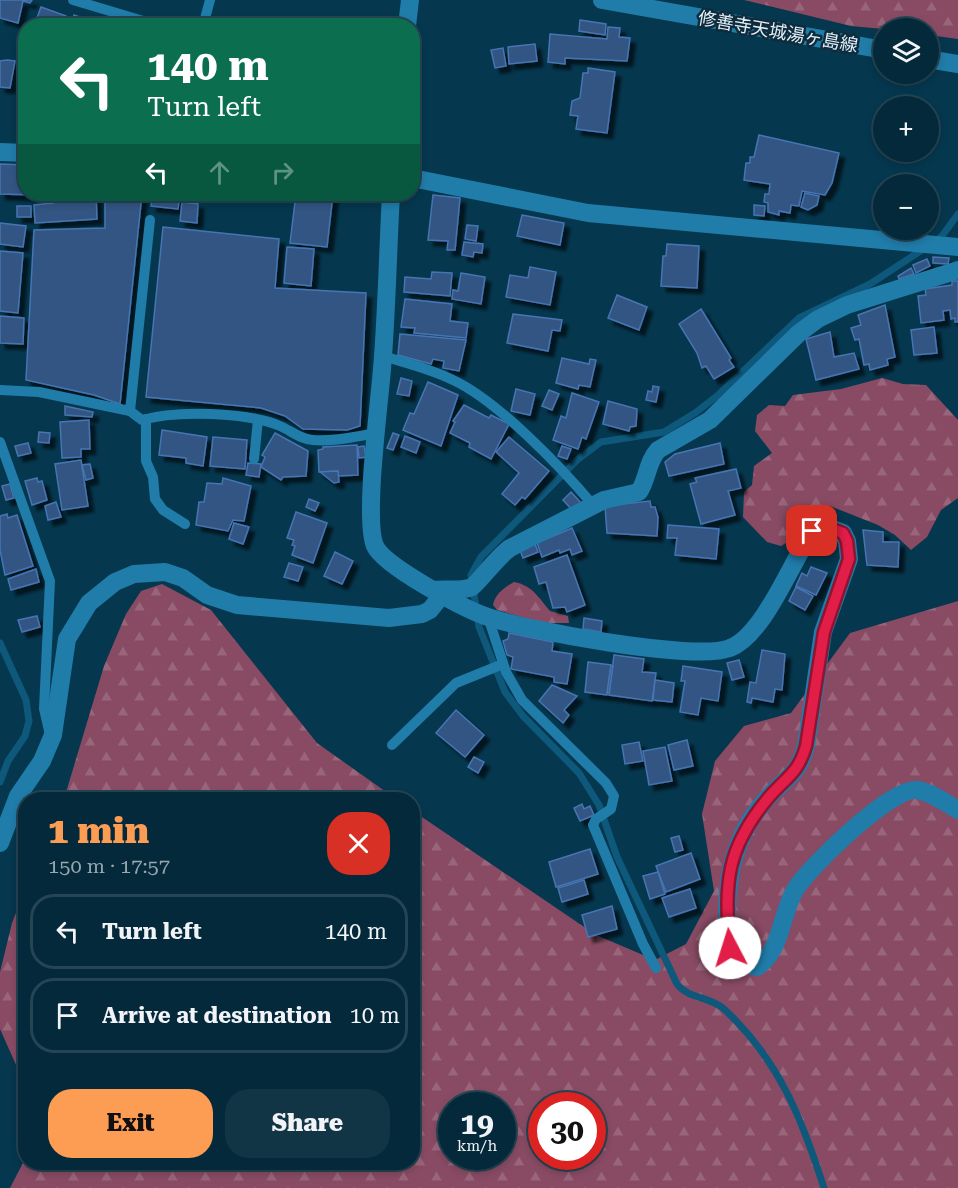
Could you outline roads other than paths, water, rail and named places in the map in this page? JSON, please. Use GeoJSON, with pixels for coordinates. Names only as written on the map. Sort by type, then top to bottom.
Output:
{"type":"FeatureCollection","features":[{"type":"Feature","properties":{"kind":"street"},"geometry":{"type":"LineString","coordinates":[[408,18],[410,0]]}},
{"type":"Feature","properties":{"kind":"street","name":"修善寺天城湯ヶ島線"},"geometry":{"type":"LineString","coordinates":[[602,0],[873,49]]}},
{"type":"Feature","properties":{"kind":"street"},"geometry":{"type":"LineString","coordinates":[[939,60],[958,64]]}},
{"type":"Feature","properties":{"kind":"street"},"geometry":{"type":"LineString","coordinates":[[0,152],[18,153]]}},
{"type":"Feature","properties":{"kind":"street"},"geometry":{"type":"LineString","coordinates":[[420,179],[588,213],[949,247]]}},
{"type":"Feature","properties":{"kind":"street"},"geometry":{"type":"LineString","coordinates":[[391,201],[383,356],[371,501],[375,545],[384,556],[465,608],[487,617],[526,628],[659,649],[713,651],[729,649],[744,641],[760,622],[812,531],[824,526],[843,533],[847,541],[849,559],[824,632],[806,746],[801,764],[748,822],[737,843],[726,891],[730,948],[743,964],[757,967],[768,959],[779,939],[794,892],[811,869],[875,810],[898,793],[916,789],[958,810]]}},
{"type":"Feature","properties":{"kind":"street"},"geometry":{"type":"LineString","coordinates":[[438,592],[469,588],[497,557],[510,548],[593,505],[639,492],[647,479],[652,458],[658,450],[710,420],[791,341],[818,319],[847,305],[958,270]]}},
{"type":"Feature","properties":{"kind":"street"},"geometry":{"type":"LineString","coordinates":[[21,792],[42,761],[52,738],[67,639],[76,619],[101,591],[134,574],[165,572],[183,578],[207,595],[237,604],[389,618],[422,614],[430,610],[438,592]]}},
{"type":"Feature","properties":{"kind":"street"},"geometry":{"type":"LineString","coordinates":[[0,843],[18,796]]}},
{"type":"Feature","properties":{"kind":"lane"},"geometry":{"type":"LineString","coordinates":[[73,0],[133,18]]}},
{"type":"Feature","properties":{"kind":"lane"},"geometry":{"type":"LineString","coordinates":[[205,18],[210,0]]}},
{"type":"Feature","properties":{"kind":"lane"},"geometry":{"type":"LineString","coordinates":[[130,411],[150,220]]}},
{"type":"Feature","properties":{"kind":"lane"},"geometry":{"type":"LineString","coordinates":[[383,356],[453,380],[476,393],[501,412],[593,505]]}},
{"type":"Feature","properties":{"kind":"lane"},"geometry":{"type":"LineString","coordinates":[[0,390],[39,392],[130,411],[139,418],[206,414],[258,420],[279,426],[298,437],[314,440],[378,432]]}},
{"type":"Feature","properties":{"kind":"lane"},"geometry":{"type":"LineString","coordinates":[[146,418],[146,461],[153,477],[155,499],[163,510],[185,524]]}},
{"type":"Feature","properties":{"kind":"lane"},"geometry":{"type":"LineString","coordinates":[[254,459],[258,420]]}},
{"type":"Feature","properties":{"kind":"lane"},"geometry":{"type":"LineString","coordinates":[[0,442],[50,581],[44,709],[45,720],[52,738]]}},
{"type":"Feature","properties":{"kind":"lane"},"geometry":{"type":"LineString","coordinates":[[487,617],[502,664],[522,700],[606,783],[614,796],[611,809],[596,819],[593,825],[642,944],[656,968]]}},
{"type":"Feature","properties":{"kind":"lane"},"geometry":{"type":"LineString","coordinates":[[392,745],[456,683],[502,664]]}},
{"type":"Feature","properties":{"kind":"waterway"},"geometry":{"type":"LineString","coordinates":[[934,242],[942,236],[958,214]]}},
{"type":"Feature","properties":{"kind":"waterway"},"geometry":{"type":"LineString","coordinates":[[824,1188],[797,1114],[774,1070],[760,1049],[724,1009],[687,992],[677,984],[617,857],[599,805],[579,773],[523,716],[505,692],[479,627],[471,575],[481,557],[577,460],[601,442],[664,432],[717,396],[799,318],[870,284],[925,248]]}},
{"type":"Feature","properties":{"kind":"waterway"},"geometry":{"type":"LineString","coordinates":[[0,643],[26,700],[29,721],[25,736],[8,761],[0,782]]}}]}
